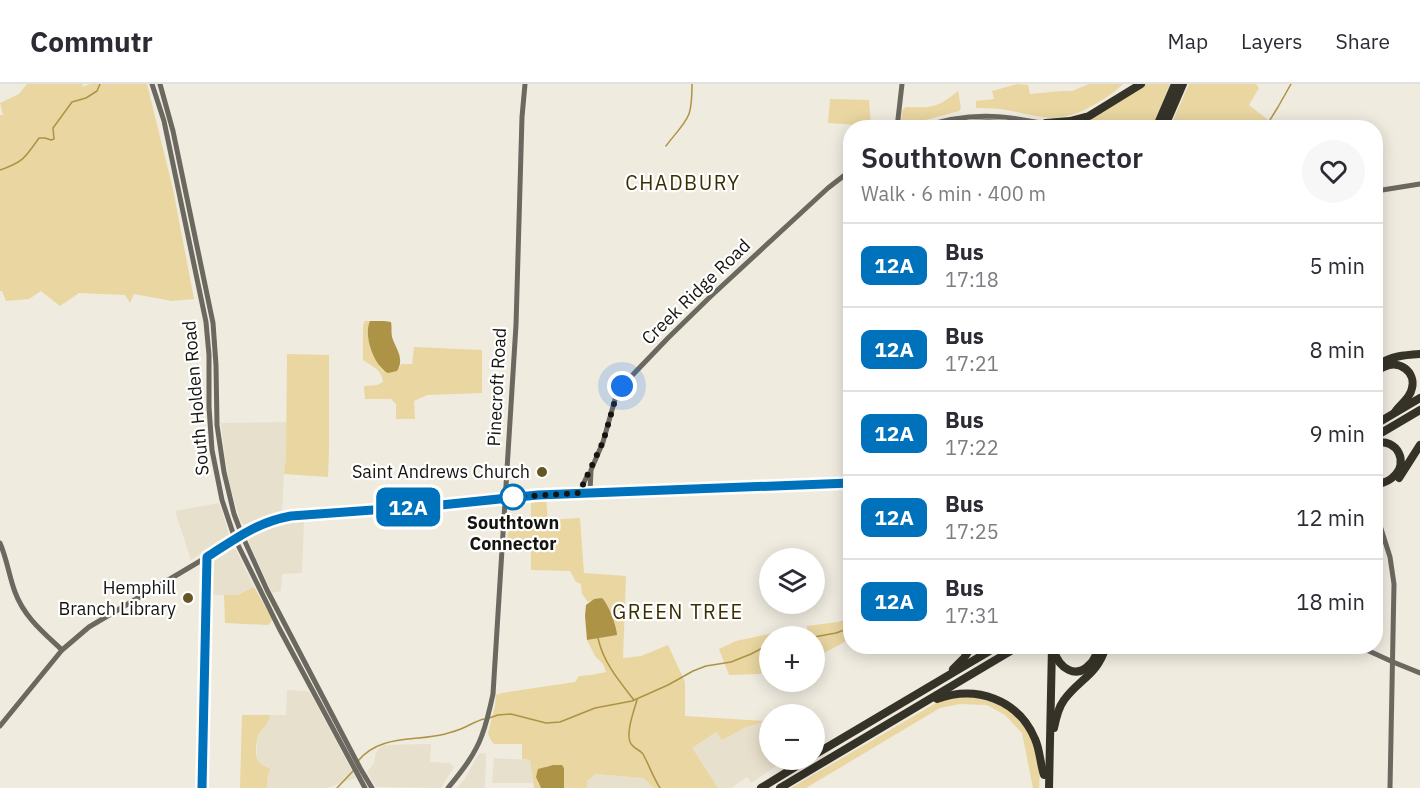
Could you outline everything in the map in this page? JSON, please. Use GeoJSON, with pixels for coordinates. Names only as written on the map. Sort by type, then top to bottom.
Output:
{"type":"FeatureCollection","features":[{"type":"Feature","properties":{"kind":"highway"},"geometry":{"type":"LineString","coordinates":[[1074,120],[1089,116],[1141,84]]}},
{"type":"Feature","properties":{"kind":"highway"},"geometry":{"type":"LineString","coordinates":[[1159,120],[1175,84]]}},
{"type":"Feature","properties":{"kind":"highway"},"geometry":{"type":"LineString","coordinates":[[1167,120],[1183,84]]}},
{"type":"Feature","properties":{"kind":"highway"},"geometry":{"type":"LineString","coordinates":[[1383,362],[1389,358],[1420,354]]}},
{"type":"Feature","properties":{"kind":"highway"},"geometry":{"type":"LineString","coordinates":[[1383,368],[1397,365],[1403,367],[1410,374],[1413,383],[1412,392],[1395,412]]}},
{"type":"Feature","properties":{"kind":"highway"},"geometry":{"type":"LineString","coordinates":[[1383,420],[1420,398]]}},
{"type":"Feature","properties":{"kind":"highway"},"geometry":{"type":"LineString","coordinates":[[1383,432],[1420,410]]}},
{"type":"Feature","properties":{"kind":"highway"},"geometry":{"type":"LineString","coordinates":[[1383,442],[1394,446],[1399,453],[1401,463],[1395,476],[1383,483]]}},
{"type":"Feature","properties":{"kind":"highway"},"geometry":{"type":"LineString","coordinates":[[1383,488],[1400,478],[1420,445]]}},
{"type":"Feature","properties":{"kind":"highway"},"geometry":{"type":"LineString","coordinates":[[945,678],[967,654]]}},
{"type":"Feature","properties":{"kind":"highway"},"geometry":{"type":"LineString","coordinates":[[825,749],[986,654]]}},
{"type":"Feature","properties":{"kind":"highway"},"geometry":{"type":"LineString","coordinates":[[780,788],[1006,654]]}},
{"type":"Feature","properties":{"kind":"highway"},"geometry":{"type":"LineString","coordinates":[[1044,788],[1046,654]]}},
{"type":"Feature","properties":{"kind":"highway"},"geometry":{"type":"LineString","coordinates":[[1050,767],[1052,654]]}},
{"type":"Feature","properties":{"kind":"highway"},"geometry":{"type":"LineString","coordinates":[[1056,654],[1065,669],[1080,671],[1089,666],[1096,654]]}},
{"type":"Feature","properties":{"kind":"highway"},"geometry":{"type":"LineString","coordinates":[[1049,788],[1053,728],[1058,712],[1067,696],[1097,667],[1103,654]]}},
{"type":"Feature","properties":{"kind":"highway"},"geometry":{"type":"LineString","coordinates":[[896,719],[912,714],[937,699],[957,694],[978,694],[997,699],[1014,711],[1028,726],[1036,743],[1044,775]]}},
{"type":"Feature","properties":{"kind":"highway"},"geometry":{"type":"LineString","coordinates":[[760,788],[790,770]]}},
{"type":"Feature","properties":{"kind":"main road","name":"South Holden Road"},"geometry":{"type":"LineString","coordinates":[[152,84],[164,121],[206,322],[212,450],[222,500],[235,539],[279,628],[365,788]]}},
{"type":"Feature","properties":{"kind":"main road","name":"South Holden Road"},"geometry":{"type":"LineString","coordinates":[[160,84],[173,130],[213,323],[216,416],[227,487],[242,535],[267,590],[372,788]]}},
{"type":"Feature","properties":{"kind":"main road","name":"Pinecroft Road"},"geometry":{"type":"LineString","coordinates":[[448,788],[479,742],[488,718],[493,693],[516,315],[525,84]]}},
{"type":"Feature","properties":{"kind":"main road"},"geometry":{"type":"LineString","coordinates":[[899,120],[902,84]]}},
{"type":"Feature","properties":{"kind":"main road"},"geometry":{"type":"LineString","coordinates":[[947,120],[981,116],[1012,117],[1024,120]]}},
{"type":"Feature","properties":{"kind":"main road","name":"Creek Ridge Road"},"geometry":{"type":"LineString","coordinates":[[590,492],[591,470],[603,442],[616,396],[629,378],[710,297],[843,176]]}},
{"type":"Feature","properties":{"kind":"main road"},"geometry":{"type":"LineString","coordinates":[[1383,190],[1420,184]]}},
{"type":"Feature","properties":{"kind":"main road"},"geometry":{"type":"LineString","coordinates":[[579,493],[591,470]]}},
{"type":"Feature","properties":{"kind":"main road"},"geometry":{"type":"LineString","coordinates":[[1,725],[62,650],[89,627],[235,539],[263,523],[276,519],[590,492],[843,483]]}},
{"type":"Feature","properties":{"kind":"main road"},"geometry":{"type":"LineString","coordinates":[[1383,535],[1394,573],[1390,788]]}},
{"type":"Feature","properties":{"kind":"main road"},"geometry":{"type":"LineString","coordinates":[[0,543],[15,592],[25,611],[39,629],[62,650]]}},
{"type":"Feature","properties":{"kind":"main road"},"geometry":{"type":"LineString","coordinates":[[1376,654],[1420,673]]}},
{"type":"Feature","properties":{"kind":"shaded area"},"geometry":{"type":"Polygon","coordinates":[[[27,84],[83,84],[82,87],[90,84],[147,84],[173,189],[194,299],[172,301],[134,294],[130,303],[125,295],[79,293],[60,306],[41,291],[29,299],[6,301],[0,291],[0,115],[3,115],[0,103],[19,94],[27,84]]]}},
{"type":"Feature","properties":{"kind":"shaded area"},"geometry":{"type":"Polygon","coordinates":[[[1017,84],[1028,85],[1030,94],[1072,91],[1089,84],[1123,84],[1090,107],[1060,117],[1051,118],[1000,109],[976,108],[976,101],[994,99],[992,91],[1017,84]]]}},
{"type":"Feature","properties":{"kind":"shaded area"},"geometry":{"type":"Polygon","coordinates":[[[1144,84],[1170,84],[1155,120],[1075,120],[1144,84]]]}},
{"type":"Feature","properties":{"kind":"shaded area"},"geometry":{"type":"Polygon","coordinates":[[[1189,84],[1256,84],[1259,88],[1249,105],[1268,120],[1173,120],[1189,84]]]}},
{"type":"Feature","properties":{"kind":"shaded area"},"geometry":{"type":"Polygon","coordinates":[[[958,91],[961,108],[959,111],[926,120],[901,120],[903,109],[906,107],[934,106],[958,91]]]}},
{"type":"Feature","properties":{"kind":"shaded area"},"geometry":{"type":"Polygon","coordinates":[[[830,99],[869,100],[871,120],[843,120],[843,124],[828,123],[830,99]]]}},
{"type":"Feature","properties":{"kind":"shaded area"},"geometry":{"type":"Polygon","coordinates":[[[365,321],[370,321],[369,340],[376,361],[383,371],[400,367],[401,364],[412,364],[414,347],[482,350],[482,393],[427,395],[414,401],[415,419],[396,419],[396,404],[391,399],[365,399],[364,386],[383,382],[379,371],[363,360],[365,321]]]}},
{"type":"Feature","properties":{"kind":"shaded area"},"geometry":{"type":"Polygon","coordinates":[[[370,321],[391,322],[392,337],[400,358],[397,371],[388,373],[374,357],[368,334],[370,321]]]}},
{"type":"Feature","properties":{"kind":"shaded area"},"geometry":{"type":"Polygon","coordinates":[[[287,354],[329,355],[328,477],[284,474],[287,354]]]}},
{"type":"Feature","properties":{"kind":"shaded area"},"geometry":{"type":"Polygon","coordinates":[[[286,422],[282,512],[243,524],[230,485],[221,423],[286,422]]]}},
{"type":"Feature","properties":{"kind":"shaded area"},"geometry":{"type":"Polygon","coordinates":[[[546,499],[548,520],[580,518],[584,573],[626,576],[623,658],[641,656],[668,645],[685,682],[685,716],[759,721],[759,723],[722,740],[716,732],[692,748],[718,788],[654,788],[643,778],[595,774],[587,781],[587,788],[564,788],[562,765],[546,766],[538,783],[541,788],[534,788],[530,760],[522,759],[522,744],[494,744],[490,739],[488,733],[496,695],[575,682],[579,676],[606,672],[587,640],[617,634],[606,602],[594,599],[588,602],[582,594],[581,584],[576,582],[570,571],[531,570],[531,551],[507,549],[508,528],[525,528],[531,521],[531,500],[546,499]]]}},
{"type":"Feature","properties":{"kind":"shaded area"},"geometry":{"type":"Polygon","coordinates":[[[219,503],[228,536],[191,560],[175,511],[219,503]]]}},
{"type":"Feature","properties":{"kind":"shaded area"},"geometry":{"type":"Polygon","coordinates":[[[304,520],[302,573],[282,574],[281,591],[272,593],[249,539],[259,530],[273,524],[304,520]]]}},
{"type":"Feature","properties":{"kind":"shaded area"},"geometry":{"type":"Polygon","coordinates":[[[229,548],[236,550],[254,587],[238,595],[210,595],[212,563],[217,556],[229,548]]]}},
{"type":"Feature","properties":{"kind":"shaded area"},"geometry":{"type":"Polygon","coordinates":[[[254,587],[272,619],[271,622],[268,625],[225,623],[224,595],[238,595],[254,587]]]}},
{"type":"Feature","properties":{"kind":"shaded area"},"geometry":{"type":"Polygon","coordinates":[[[602,598],[612,615],[617,635],[587,640],[586,605],[594,599],[602,598]]]}},
{"type":"Feature","properties":{"kind":"shaded area"},"geometry":{"type":"Polygon","coordinates":[[[843,620],[843,643],[825,653],[825,626],[807,626],[843,620]]]}},
{"type":"Feature","properties":{"kind":"shaded area"},"geometry":{"type":"Polygon","coordinates":[[[759,636],[759,674],[729,675],[719,649],[736,641],[759,636]]]}},
{"type":"Feature","properties":{"kind":"shaded area"},"geometry":{"type":"Polygon","coordinates":[[[287,690],[310,693],[356,778],[326,788],[267,788],[267,780],[257,759],[258,736],[270,715],[286,715],[287,690]]]}},
{"type":"Feature","properties":{"kind":"shaded area"},"geometry":{"type":"Polygon","coordinates":[[[980,697],[1008,709],[1031,735],[1040,768],[1039,788],[1033,788],[1022,733],[1005,715],[987,705],[960,704],[940,708],[806,788],[791,788],[936,703],[948,698],[980,697]]]}},
{"type":"Feature","properties":{"kind":"shaded area"},"geometry":{"type":"Polygon","coordinates":[[[242,715],[270,715],[258,736],[256,749],[258,761],[270,769],[267,788],[240,788],[242,715]]]}},
{"type":"Feature","properties":{"kind":"shaded area"},"geometry":{"type":"Polygon","coordinates":[[[759,723],[759,770],[770,770],[751,783],[747,777],[731,788],[718,788],[691,748],[716,732],[722,740],[759,723]]]}},
{"type":"Feature","properties":{"kind":"shaded area"},"geometry":{"type":"Polygon","coordinates":[[[431,744],[430,762],[450,763],[454,767],[441,788],[376,787],[367,772],[374,763],[378,749],[384,745],[431,744]]]}},
{"type":"Feature","properties":{"kind":"shaded area"},"geometry":{"type":"Polygon","coordinates":[[[485,753],[486,756],[485,788],[457,788],[478,755],[485,753]]]}},
{"type":"Feature","properties":{"kind":"shaded area"},"geometry":{"type":"Polygon","coordinates":[[[494,758],[530,760],[533,783],[492,783],[494,758]]]}},
{"type":"Feature","properties":{"kind":"shaded area"},"geometry":{"type":"Polygon","coordinates":[[[562,765],[564,768],[564,788],[541,788],[536,777],[538,769],[562,765]]]}},
{"type":"Feature","properties":{"kind":"shaded area"},"geometry":{"type":"Polygon","coordinates":[[[594,774],[643,778],[654,788],[587,788],[587,781],[594,774]]]}},
{"type":"Feature","properties":{"kind":"waterway"},"geometry":{"type":"LineString","coordinates":[[0,170],[23,158],[39,138],[54,139],[53,128],[72,102],[86,98],[97,91],[100,84]]}},
{"type":"Feature","properties":{"kind":"waterway"},"geometry":{"type":"LineString","coordinates":[[666,146],[689,114],[692,84]]}},
{"type":"Feature","properties":{"kind":"waterway"},"geometry":{"type":"LineString","coordinates":[[1270,120],[1291,84]]}},
{"type":"Feature","properties":{"kind":"waterway"},"geometry":{"type":"LineString","coordinates":[[825,635],[843,630]]}},
{"type":"Feature","properties":{"kind":"waterway"},"geometry":{"type":"LineString","coordinates":[[598,638],[608,663],[634,700]]}},
{"type":"Feature","properties":{"kind":"waterway"},"geometry":{"type":"LineString","coordinates":[[489,718],[511,714],[546,723],[560,722],[595,708],[632,701],[693,671],[706,666],[731,662],[759,650]]}},
{"type":"Feature","properties":{"kind":"waterway"},"geometry":{"type":"LineString","coordinates":[[637,700],[630,723],[630,741],[643,754],[660,788]]}},
{"type":"Feature","properties":{"kind":"waterway"},"geometry":{"type":"LineString","coordinates":[[358,761],[367,752],[387,743],[445,734],[484,719]]}},
{"type":"Feature","properties":{"kind":"waterway"},"geometry":{"type":"LineString","coordinates":[[337,788],[353,771]]}},
{"type":"Feature","properties":{"kind":"bus line","name":"12A"},"geometry":{"type":"LineString","coordinates":[[202,788],[207,557],[250,529],[291,516],[538,495],[843,483]]}},
{"type":"Feature","properties":{"kind":"place","name":"Saint Andrews Church"},"geometry":{"type":"Point","coordinates":[542,472]}},
{"type":"Feature","properties":{"kind":"place","name":"Southtown Connector"},"geometry":{"type":"Point","coordinates":[513,497]}},
{"type":"Feature","properties":{"kind":"place","name":"Hemphill Branch Library"},"geometry":{"type":"Point","coordinates":[188,598]}},
{"type":"Feature","properties":{"kind":"district","name":"CHADBURY"},"geometry":{"type":"Point","coordinates":[683,183]}},
{"type":"Feature","properties":{"kind":"district","name":"GREEN TREE"},"geometry":{"type":"Point","coordinates":[678,612]}},
{"type":"Feature","properties":{"kind":"route"},"geometry":{"type":"LineString","coordinates":[[513,497],[579,493],[603,442],[616,396],[622,386]]}}]}
